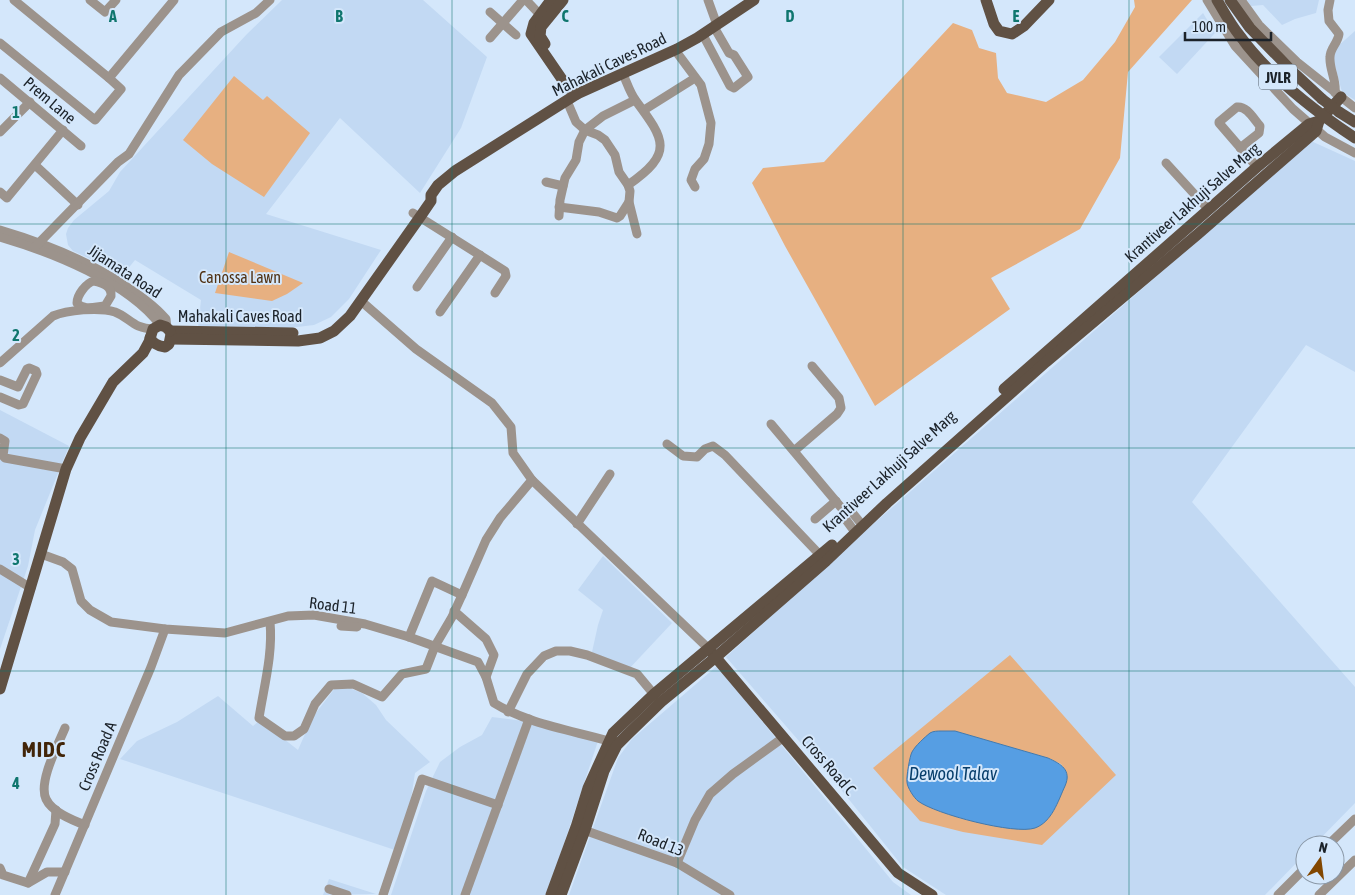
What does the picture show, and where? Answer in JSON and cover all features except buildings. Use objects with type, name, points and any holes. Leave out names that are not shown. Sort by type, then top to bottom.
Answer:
[{"type":"main road","points":[[543,18],[551,0]]},
{"type":"main road","points":[[563,0],[532,28],[531,34],[572,95]]},
{"type":"main road","name":"Mahakali Caves Road","points":[[162,335],[298,341],[315,339],[334,331],[350,316],[361,301],[417,215],[425,197],[431,195],[455,171],[572,95],[675,50],[702,35],[754,0]]},
{"type":"main road","points":[[986,0],[994,24],[999,31],[1012,34],[1024,26],[1049,0]]},
{"type":"main road","name":"JVLR","points":[[1217,0],[1240,36],[1257,57],[1307,103],[1355,138]]},
{"type":"main road","name":"JVLR","points":[[1240,2],[1250,28],[1322,99],[1355,122]]},
{"type":"main road","name":"Krantiveer Lakhuji Salve Marg","points":[[712,653],[820,555],[1043,359],[1198,234],[1314,125],[1338,95]]},
{"type":"main road","name":"Krantiveer Lakhuji Salve Marg","points":[[551,895],[581,829],[604,772],[613,743],[657,698],[826,561],[1043,359],[1208,209],[1257,167],[1314,125]]},
{"type":"main road","name":"Mahakali Caves Road","points":[[162,335],[304,334],[325,328],[346,310],[417,215]]},
{"type":"main road","points":[[0,690],[66,469],[80,438],[113,382],[162,335]]},
{"type":"main road","name":"Cross Road C","points":[[712,653],[898,873],[932,895]]},
{"type":"main road","name":"Krantiveer Lakhuji Salve Marg","points":[[561,895],[581,829]]},
{"type":"street","points":[[0,43],[95,120],[121,89],[14,0]]},
{"type":"street","points":[[90,0],[105,12],[116,0]]},
{"type":"street","points":[[109,78],[174,0]]},
{"type":"street","points":[[37,244],[118,162],[129,154],[179,75],[221,32],[256,13],[270,0]]},
{"type":"street","points":[[490,38],[525,0],[543,18]]},
{"type":"street","points":[[702,35],[730,86],[734,88],[748,77],[734,55],[729,53],[715,26],[708,0]]},
{"type":"street","points":[[1207,0],[1236,46],[1314,125],[1355,153]]},
{"type":"street","points":[[1330,0],[1328,21],[1340,34],[1329,55],[1332,78],[1338,95]]},
{"type":"street","points":[[1240,2],[1259,25],[1297,62],[1355,108]]},
{"type":"street","points":[[490,12],[516,35]]},
{"type":"street","points":[[675,50],[701,85],[711,123],[704,158],[695,169],[691,180],[695,187]]},
{"type":"street","points":[[622,74],[635,100],[644,110],[658,134],[660,145],[658,157],[628,185]]},
{"type":"street","name":"Prem Lane","points":[[0,78],[81,146]]},
{"type":"street","points":[[644,110],[695,78]]},
{"type":"street","points":[[572,95],[576,122],[584,130],[598,135],[605,140],[615,154],[619,172],[630,191],[629,202],[637,234]]},
{"type":"street","points":[[629,202],[617,218],[599,212],[559,212],[565,178],[576,160],[579,142],[584,130],[603,116],[635,100]]},
{"type":"street","points":[[0,132],[30,102]]},
{"type":"street","points":[[1240,148],[1259,133],[1260,126],[1245,108],[1239,106],[1219,122],[1240,148],[1257,167]]},
{"type":"street","points":[[0,192],[7,198],[63,130]]},
{"type":"street","points":[[1166,163],[1208,209]]},
{"type":"street","points":[[35,165],[78,204]]},
{"type":"street","points":[[546,182],[563,186]]},
{"type":"street","points":[[417,215],[506,273],[506,276],[495,292]]},
{"type":"street","name":"Jijamata Road","points":[[0,230],[82,260],[137,294],[166,319],[162,335]]},
{"type":"street","name":"Jijamata Road","points":[[0,236],[37,244],[130,296],[154,316],[162,335]]},
{"type":"street","points":[[417,287],[452,238]]},
{"type":"street","points":[[440,312],[480,255]]},
{"type":"street","points":[[0,363],[53,316],[74,310],[102,308],[105,306],[112,296],[111,290],[106,284],[90,282],[76,300],[78,305],[84,308],[102,308],[113,311],[143,329],[162,335]]},
{"type":"street","points":[[361,301],[416,349],[492,403],[511,427],[513,453],[532,480],[712,653]]},
{"type":"street","points":[[794,451],[842,408],[839,398],[812,366]]},
{"type":"street","points":[[0,380],[18,387],[27,369],[36,371],[23,404],[19,405],[0,397]]},
{"type":"street","points":[[771,424],[844,511],[844,517],[855,525]]},
{"type":"street","points":[[0,438],[5,441],[3,456],[5,458],[66,469]]},
{"type":"street","points":[[667,444],[683,456],[697,457],[713,446],[725,455],[820,555]]},
{"type":"street","points":[[577,524],[610,474]]},
{"type":"street","points":[[270,622],[271,632],[260,719],[285,736],[294,736],[304,729],[315,704],[331,685],[355,684],[382,696],[402,674],[426,669],[434,648],[462,595],[486,540],[500,518],[532,480]]},
{"type":"street","points":[[814,519],[836,501]]},
{"type":"street","name":"Road 11","points":[[42,554],[64,562],[72,569],[81,601],[90,610],[111,622],[165,629],[225,633],[288,616],[314,615],[365,624],[409,637],[434,648],[478,662],[486,677],[494,703],[508,712],[613,743]]},
{"type":"street","points":[[0,569],[31,588]]},
{"type":"street","points":[[409,637],[432,581],[462,595]]},
{"type":"street","points":[[454,611],[486,639],[494,655],[486,677]]},
{"type":"street","points":[[341,626],[356,627],[434,648]]},
{"type":"street","name":"Cross Road A","points":[[55,895],[151,667],[165,629]]},
{"type":"street","points":[[265,690],[268,688],[273,637],[274,634],[279,633]]},
{"type":"street","points":[[508,712],[527,674],[544,656],[556,651],[570,651],[587,655],[637,674],[657,698]]},
{"type":"street","points":[[465,895],[529,719]]},
{"type":"street","points":[[65,728],[51,762],[43,789],[46,801],[56,810],[84,825]]},
{"type":"street","points":[[677,863],[695,820],[710,794],[733,774],[784,737]]},
{"type":"street","points":[[383,895],[422,779],[498,805]]},
{"type":"street","points":[[28,883],[55,824],[56,810]]},
{"type":"street","points":[[1338,835],[1355,819]]},
{"type":"street","name":"Road 13","points":[[581,829],[677,863],[730,895]]},
{"type":"street","points":[[1319,895],[1355,860]]},
{"type":"street","points":[[0,868],[3,875],[28,883],[47,872],[65,872]]},
{"type":"street","points":[[1278,895],[1295,878]]},
{"type":"street","points":[[329,889],[347,895]]},
{"type":"shaded area","points":[[282,0],[423,0],[487,57],[461,128],[420,193],[340,118],[266,214],[381,250],[349,299],[331,317],[314,325],[280,329],[198,328],[201,300],[135,260],[122,276],[108,267],[73,251],[68,245],[66,234],[74,220],[109,191],[120,172],[246,35]]},
{"type":"shaded area","points":[[1247,0],[1319,0],[1316,13],[1282,25],[1263,5],[1251,6]]},
{"type":"shaded area","points":[[1203,13],[1215,33],[1177,74],[1159,57]]},
{"type":"shaded area","points":[[1355,31],[1355,100],[1342,92],[1333,58],[1337,47]]},
{"type":"shaded area","points":[[1311,141],[1355,161],[1355,372],[1306,345],[1192,502],[1355,687],[1355,803],[1324,835],[1295,835],[1295,864],[1265,895],[946,895],[903,867],[839,787],[726,657],[863,533]]},
{"type":"shaded area","points":[[0,410],[69,446],[35,530],[28,566],[0,649]]},
{"type":"shaded area","points":[[603,556],[672,623],[627,671],[592,652],[603,610],[578,590]]},
{"type":"shaded area","points":[[717,666],[893,882],[911,895],[569,895],[618,758],[632,739]]},
{"type":"shaded area","points":[[347,687],[362,693],[376,705],[386,720],[430,762],[415,773],[410,805],[395,850],[120,759],[137,741],[177,722],[218,696],[253,726],[260,720],[298,750],[312,718],[335,688]]},
{"type":"shaded area","points":[[492,717],[530,722],[598,741],[547,895],[391,895],[426,791],[440,762],[460,747],[482,735]]},
{"type":"shaded area","points":[[329,879],[376,894],[323,895]]},
{"type":"green space","points":[[1134,0],[1192,0],[1128,72],[1120,158],[1080,229],[991,278],[1010,309],[875,406],[785,246],[752,183],[763,168],[824,162],[953,23],[972,30],[979,48],[996,53],[998,78],[1007,93],[1046,102],[1083,80],[1115,42],[1135,7]]},
{"type":"green space","points":[[234,76],[263,100],[267,96],[310,133],[264,197],[212,164],[183,140]]},
{"type":"green space","name":"Canossa Lawn","points":[[229,252],[303,283],[272,301],[215,293]]},
{"type":"green space","points":[[1010,655],[1116,775],[1042,845],[963,832],[920,821],[873,768]],"holes":[[[955,731],[1048,758],[1061,764],[1066,772],[1034,828],[1009,828],[959,818]]]},
{"type":"water","name":"Dewool Talav","points":[[934,731],[955,731],[1048,758],[1061,765],[1066,772],[1067,780],[1057,804],[1046,821],[1035,828],[1011,829],[957,817],[918,801],[907,784],[913,750]]},
{"type":"district","name":"MIDC","points":[[44,749]]}]
